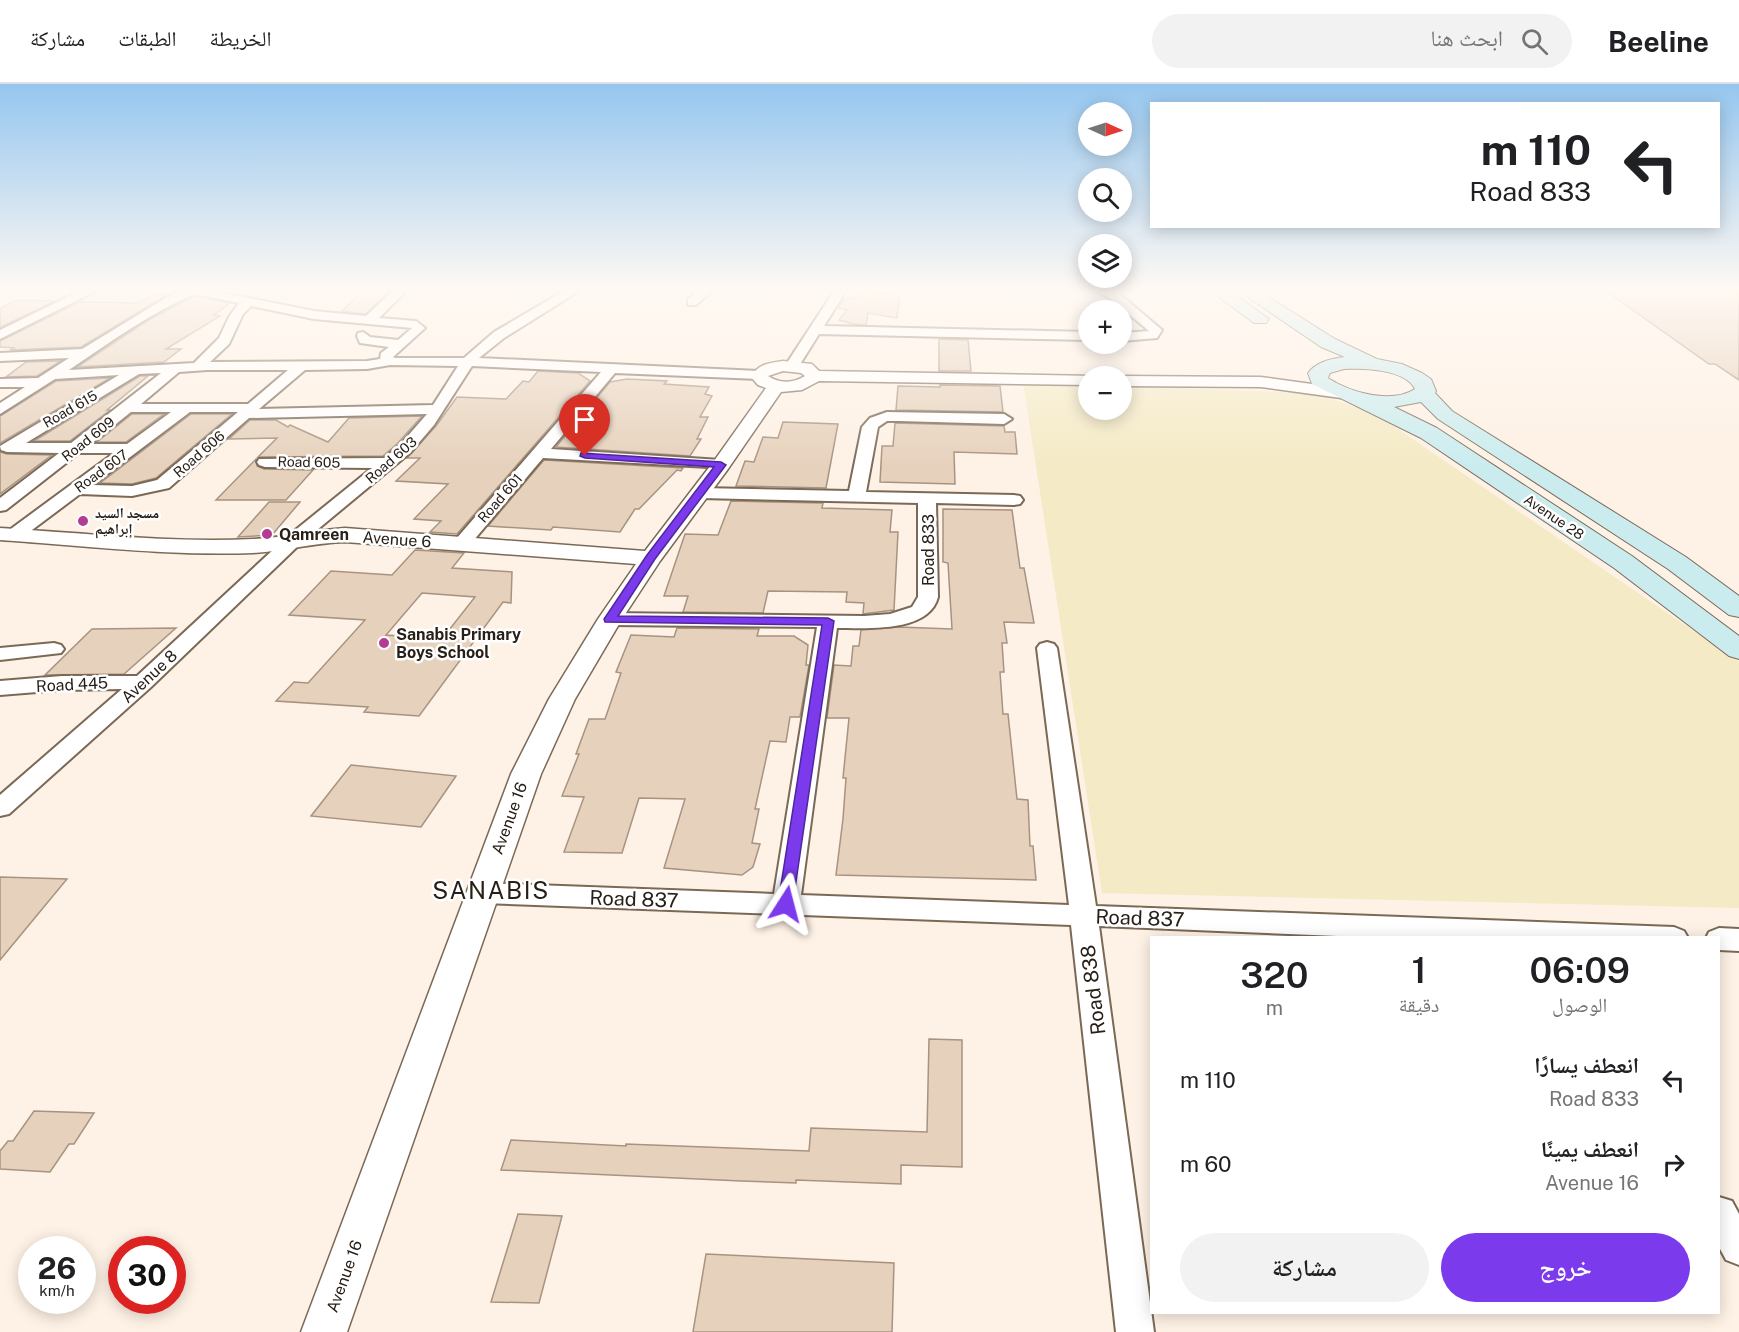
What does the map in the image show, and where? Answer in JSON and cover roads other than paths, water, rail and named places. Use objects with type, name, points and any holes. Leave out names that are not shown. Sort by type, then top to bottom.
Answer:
[{"type":"main road","points":[[1298,349],[1314,361],[1331,365],[1356,363],[1386,366]]},
{"type":"main road","points":[[1344,349],[1386,366]]},
{"type":"main road","name":"Avenue 28","points":[[1314,361],[1319,380],[1327,387],[1408,421],[1478,465],[1623,562],[1739,650]]},
{"type":"main road","name":"Avenue 28","points":[[1386,366],[1400,369],[1419,378],[1424,383],[1426,391],[1424,394],[1444,415],[1677,563],[1739,609]]},
{"type":"main road","points":[[1351,396],[1399,401],[1424,394]]},
{"type":"street","points":[[0,410],[89,349]]},
{"type":"street","points":[[197,367],[215,349]]},
{"type":"street","points":[[393,349],[386,358],[395,362]]},
{"type":"street","name":"Road 603","points":[[294,540],[419,435],[468,362],[483,349]]},
{"type":"street","name":"Avenue 16","points":[[324,1332],[526,774],[562,699],[610,619],[651,558],[721,465],[775,375],[798,349]]},
{"type":"street","points":[[0,357],[83,353]]},
{"type":"street","points":[[1261,382],[1314,361]]},
{"type":"street","points":[[0,383],[197,367],[373,365],[395,362],[468,362],[775,375],[811,370],[815,376]]},
{"type":"street","name":"Road 606","points":[[76,489],[137,491],[152,489],[163,484],[301,366]]},
{"type":"street","name":"Road 601","points":[[462,543],[612,368]]},
{"type":"street","name":"Road 609","points":[[0,506],[174,369]]},
{"type":"street","name":"Road 615","points":[[3,447],[134,372]]},
{"type":"street","points":[[775,375],[802,384],[815,376],[1078,380]]},
{"type":"street","points":[[1132,381],[1261,382],[1351,396]]},
{"type":"street","points":[[127,408],[188,407],[248,411],[438,409]]},
{"type":"street","name":"Road 607","points":[[7,535],[76,489],[188,407]]},
{"type":"street","points":[[856,497],[870,427],[874,421],[899,416],[1004,419]]},
{"type":"street","name":"Road 615","points":[[3,447],[131,449]]},
{"type":"street","points":[[539,453],[721,465]]},
{"type":"street","name":"Road 605","points":[[265,462],[388,463]]},
{"type":"street","name":"Road 833","points":[[700,493],[1014,500]]},
{"type":"street","name":"Road 833","points":[[610,619],[828,621],[900,619],[921,610],[927,604],[927,498]]},
{"type":"street","name":"Avenue 6","points":[[7,535],[155,544],[255,546],[345,535],[651,558]]},
{"type":"street","name":"Avenue 8","points":[[0,808],[143,682],[294,540]]},
{"type":"street","points":[[786,904],[828,621]]},
{"type":"street","name":"Road 838","points":[[1047,648],[1084,916],[1135,1332]]},
{"type":"street","points":[[0,654],[54,649]]},
{"type":"street","name":"Road 445","points":[[0,688],[62,683],[143,682]]},
{"type":"street","name":"Road 837","points":[[482,893],[1561,936]]},
{"type":"street","points":[[1720,939],[1739,940]]},
{"type":"street","points":[[1720,1215],[1739,1248]]},
{"type":"place","name":"مسجد السيد إبراهيم","points":[[83,521]]},
{"type":"place","name":"Qamreen","points":[[267,534]]},
{"type":"place","name":"Sanabis Primary Boys School","points":[[384,643]]},
{"type":"district","name":"SANABIS","points":[[491,891]]}]
